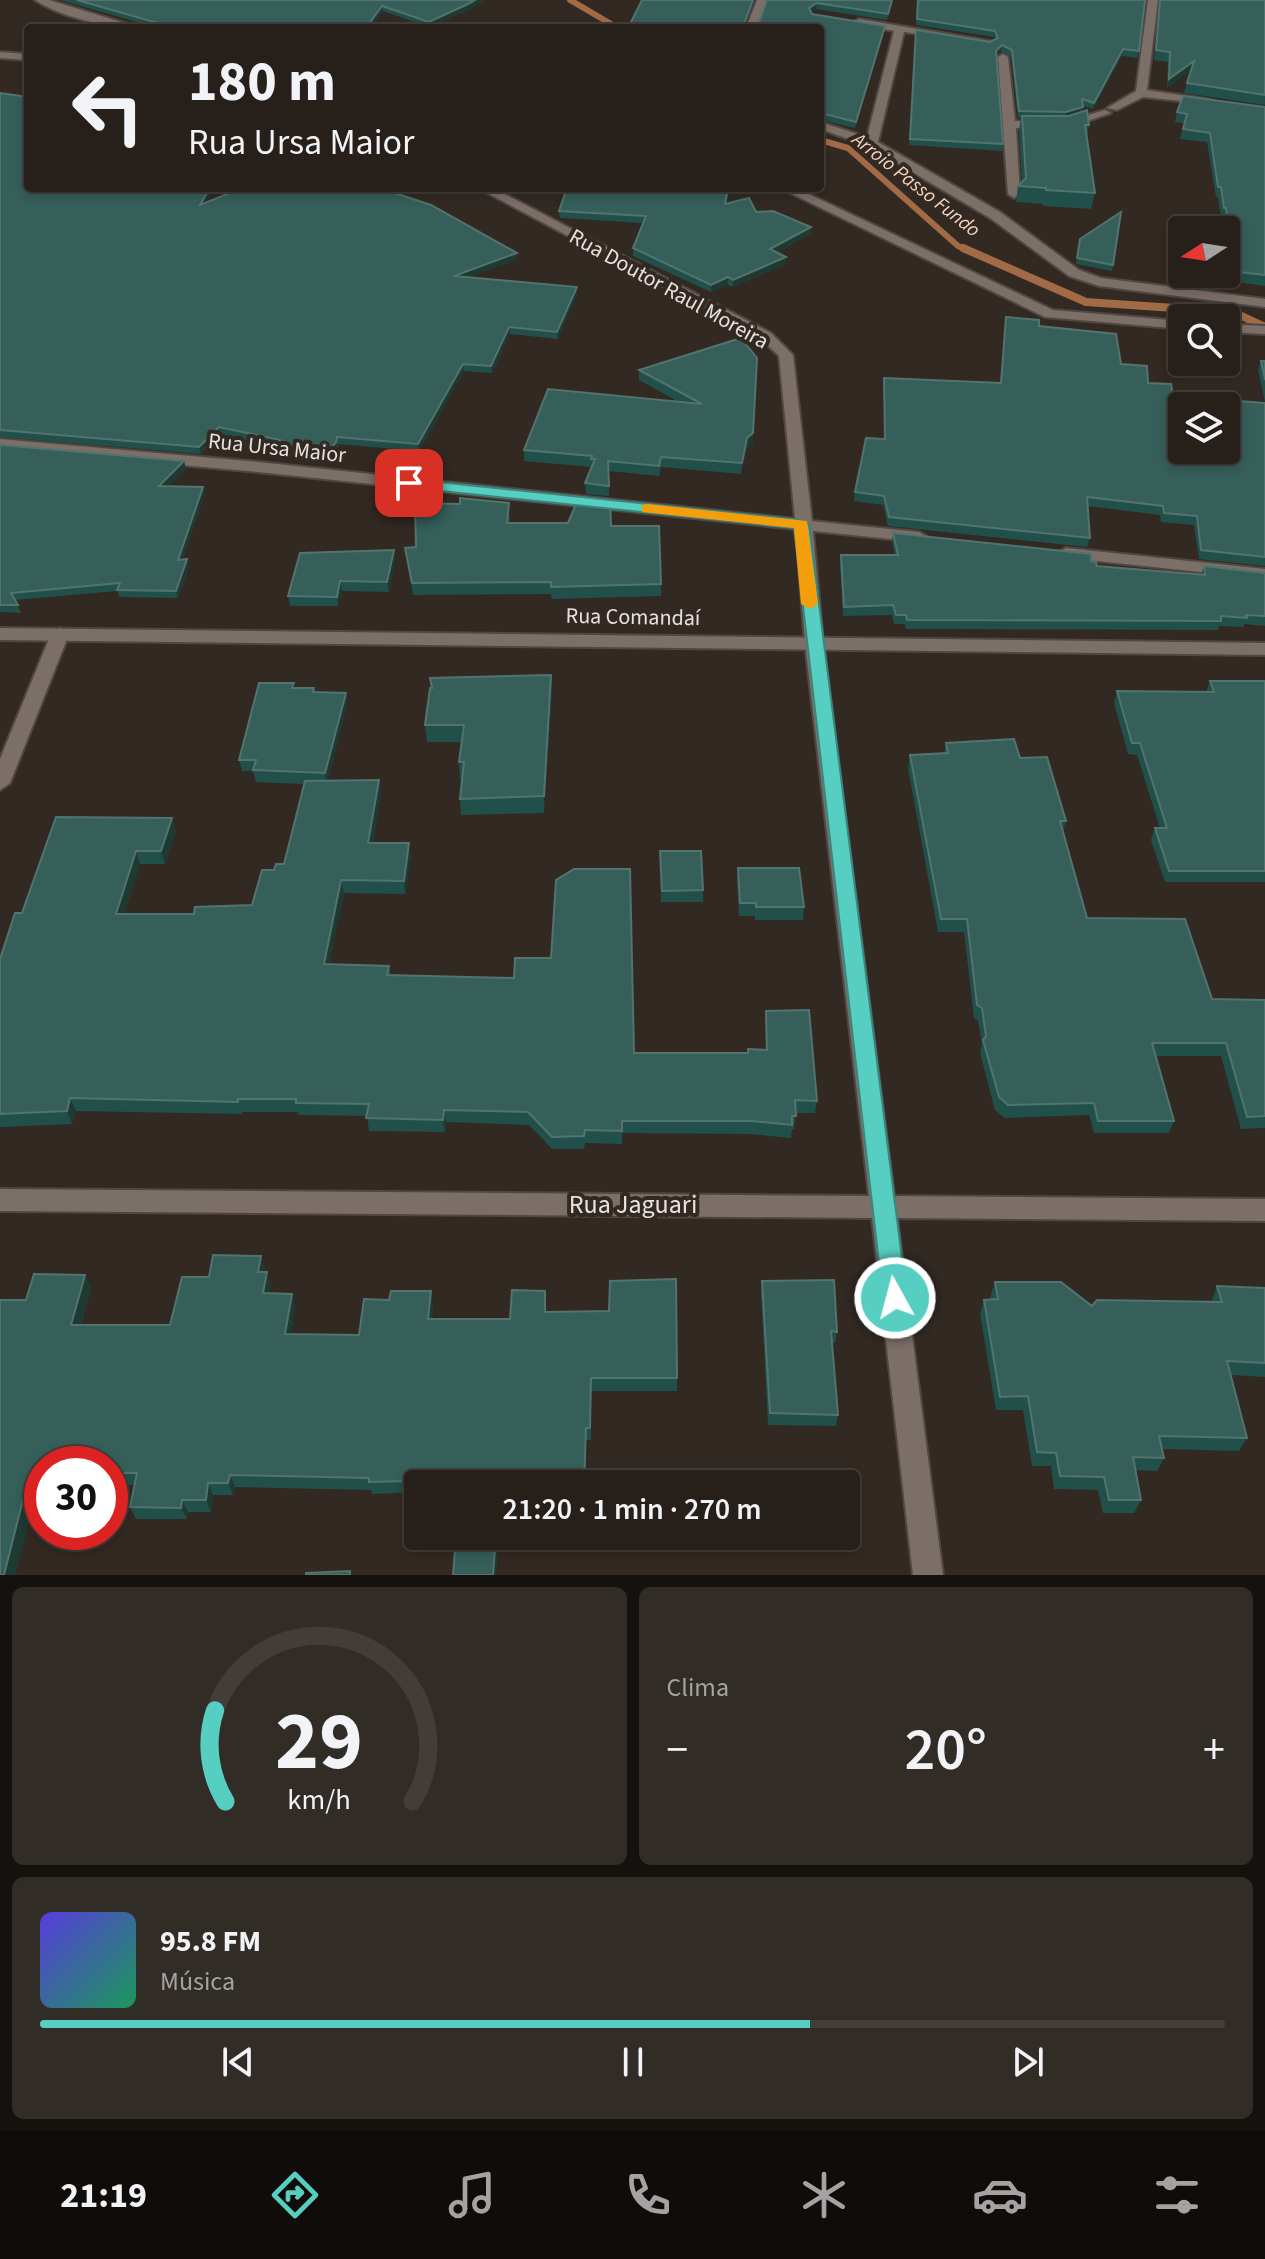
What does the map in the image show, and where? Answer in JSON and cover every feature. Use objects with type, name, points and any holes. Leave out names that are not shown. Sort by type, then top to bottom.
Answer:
[{"type":"street","points":[[40,0],[71,12],[120,24]]},
{"type":"street","points":[[753,24],[762,0]]},
{"type":"street","points":[[1141,93],[1153,0]]},
{"type":"street","points":[[844,20],[990,42]]},
{"type":"street","points":[[872,143],[900,29]]},
{"type":"street","points":[[0,55],[24,57]]},
{"type":"street","points":[[1003,57],[1014,194]]},
{"type":"street","points":[[1010,124],[1066,125],[1109,110],[1141,93],[1219,104]]},
{"type":"street","points":[[824,126],[872,143],[995,215],[1074,273],[1099,282],[1265,303]]},
{"type":"street","name":"Rua Doutor Raul Moreira","points":[[492,192],[766,336],[786,355],[797,441],[814,643],[928,1575]]},
{"type":"street","points":[[794,192],[1050,314],[1168,324]]},
{"type":"street","points":[[1240,329],[1265,330]]},
{"type":"street","name":"Rua Ursa Maior","points":[[0,444],[258,467],[941,540]]},
{"type":"street","points":[[1049,551],[1265,574]]},
{"type":"street","name":"Rua Comandaí","points":[[0,634],[1265,649]]},
{"type":"street","points":[[0,783],[60,634]]},
{"type":"street","name":"Rua Jaguari","points":[[0,1200],[1265,1210]]},
{"type":"building","points":[[77,0],[475,0],[429,22],[382,6],[369,24],[161,24]]},
{"type":"building","points":[[642,0],[753,0],[744,24],[630,24]]},
{"type":"building","points":[[767,0],[892,0],[888,14],[817,3],[809,8],[812,14],[885,26],[856,122],[824,114],[824,24],[758,24]]},
{"type":"building","points":[[918,0],[1145,0],[1139,51],[1123,49],[1094,103],[1082,99],[1083,107],[1066,112],[1019,111],[1012,50],[1002,45],[996,51],[1003,144],[910,139],[916,30],[990,42],[998,38],[995,31],[917,19]]},
{"type":"building","points":[[1160,0],[1265,0],[1265,95],[1187,83],[1194,61],[1169,79],[1170,52],[1156,50]]},
{"type":"building","points":[[0,93],[24,98],[24,192],[208,192],[200,205],[232,192],[392,192],[431,205],[517,253],[454,276],[577,287],[557,332],[509,327],[491,366],[463,364],[418,444],[337,437],[326,455],[275,448],[280,440],[219,427],[199,447],[0,430]]},
{"type":"building","points":[[1183,96],[1265,107],[1265,275],[1240,272],[1240,216],[1227,216],[1221,187],[1218,187],[1210,133],[1183,129],[1187,114],[1177,112]]},
{"type":"building","points":[[1087,110],[1089,125],[1085,125],[1095,193],[1018,186],[1026,178],[1022,116],[1069,116]]},
{"type":"building","points":[[566,192],[727,192],[725,204],[749,198],[756,212],[773,211],[811,227],[770,249],[786,257],[733,280],[728,277],[711,285],[633,248],[646,216],[559,211]]},
{"type":"building","points":[[1121,212],[1113,265],[1077,258],[1080,239]]},
{"type":"building","points":[[1006,317],[1039,320],[1039,326],[1116,334],[1121,364],[1147,366],[1148,383],[1171,384],[1172,392],[1168,392],[1168,464],[1240,464],[1240,401],[1265,403],[1265,557],[1201,550],[1197,516],[1164,513],[1163,506],[1087,497],[1090,538],[889,517],[884,496],[855,492],[866,438],[885,439],[884,378],[1001,383]]},
{"type":"building","points":[[741,338],[757,358],[753,433],[747,438],[742,463],[661,457],[659,466],[608,461],[609,486],[585,483],[595,459],[591,459],[592,456],[524,450],[548,389],[702,404],[639,370]]},
{"type":"building","points":[[0,445],[184,461],[159,486],[203,487],[178,560],[187,559],[176,591],[117,590],[120,583],[11,593],[18,605],[0,605]]},
{"type":"building","points":[[579,497],[610,500],[611,526],[659,526],[661,584],[551,587],[551,582],[412,583],[405,548],[416,547],[415,503],[460,504],[460,498],[509,503],[507,523],[568,523]]},
{"type":"building","points":[[893,533],[1091,554],[1091,561],[1096,562],[1097,566],[1205,575],[1204,566],[1265,573],[1265,616],[1221,616],[1221,621],[907,620],[906,615],[896,615],[893,605],[844,607],[841,555],[898,555]]},
{"type":"building","points":[[394,550],[387,582],[340,581],[337,597],[288,596],[300,553]]},
{"type":"building","points":[[551,675],[544,796],[460,799],[464,762],[459,762],[464,725],[425,725],[432,688],[430,678]]},
{"type":"building","points":[[1210,681],[1265,681],[1265,871],[1169,871],[1155,828],[1167,828],[1140,743],[1132,743],[1117,691],[1214,692]]},
{"type":"building","points":[[259,683],[294,683],[292,688],[346,693],[325,773],[253,770],[256,760],[239,760]]},
{"type":"building","points":[[1014,739],[1020,758],[1047,757],[1066,821],[1060,821],[1087,918],[1185,919],[1212,999],[1265,1000],[1265,1116],[1247,1117],[1226,1043],[1152,1043],[1174,1121],[1098,1121],[1094,1103],[1008,1105],[999,1097],[983,1040],[986,1036],[982,1008],[977,1005],[967,919],[941,919],[910,755],[948,753],[946,743]]},
{"type":"building","points":[[379,780],[368,843],[409,843],[404,881],[341,880],[324,964],[389,966],[387,975],[514,978],[515,958],[551,958],[556,880],[574,869],[630,869],[634,1053],[748,1053],[748,1049],[767,1050],[766,1011],[809,1010],[817,1101],[795,1100],[796,1116],[792,1116],[792,1125],[751,1121],[622,1121],[622,1131],[585,1130],[584,1136],[552,1137],[528,1112],[444,1110],[443,1120],[366,1118],[369,1104],[296,1103],[296,1099],[238,1099],[238,1102],[70,1098],[67,1111],[0,1114],[0,959],[15,913],[22,913],[56,817],[172,818],[161,851],[136,851],[116,914],[194,914],[195,907],[252,905],[262,870],[274,870],[276,864],[284,864],[305,781]]},
{"type":"building","points":[[660,851],[701,851],[703,890],[662,891]]},
{"type":"building","points":[[738,868],[799,868],[804,907],[756,907],[756,903],[740,903]]},
{"type":"building","points":[[213,1255],[261,1256],[258,1272],[267,1272],[263,1293],[292,1294],[285,1334],[359,1335],[364,1299],[389,1300],[391,1291],[431,1291],[428,1319],[510,1319],[512,1290],[545,1291],[545,1312],[609,1311],[610,1281],[676,1279],[677,1378],[591,1378],[590,1428],[586,1428],[584,1470],[404,1470],[404,1481],[369,1482],[369,1478],[230,1475],[228,1483],[208,1483],[206,1500],[182,1500],[181,1508],[130,1507],[137,1473],[128,1473],[128,1446],[24,1446],[24,1496],[4,1575],[0,1575],[0,1300],[26,1300],[34,1274],[85,1275],[71,1325],[170,1325],[182,1277],[209,1277]]},
{"type":"building","points":[[834,1280],[837,1332],[831,1331],[838,1415],[770,1413],[762,1281]]},
{"type":"building","points":[[995,1282],[1061,1282],[1092,1306],[1097,1300],[1222,1302],[1217,1286],[1265,1288],[1265,1363],[1227,1361],[1247,1438],[1159,1436],[1164,1458],[1133,1457],[1141,1500],[1109,1500],[1104,1477],[1060,1476],[1056,1453],[1037,1452],[1028,1396],[1000,1397],[984,1300],[998,1299]]},
{"type":"building","points":[[455,1550],[495,1550],[493,1575],[453,1575]]},
{"type":"building","points":[[350,1571],[350,1575],[306,1575],[306,1573]]},
{"type":"waterway","name":"Arroio Passo Fundo","points":[[570,0],[611,24]]},
{"type":"waterway","name":"Arroio Passo Fundo","points":[[824,141],[848,148],[963,248]]},
{"type":"waterway","name":"Arroio Passo Fundo","points":[[963,248],[968,250]]},
{"type":"waterway","name":"Arroio Passo Fundo","points":[[963,248],[1086,302],[1233,312],[1265,327]]},
{"type":"slow traffic","points":[[648,508],[802,525],[810,604]]},
{"type":"route","points":[[409,483],[802,525],[895,1298]]}]
